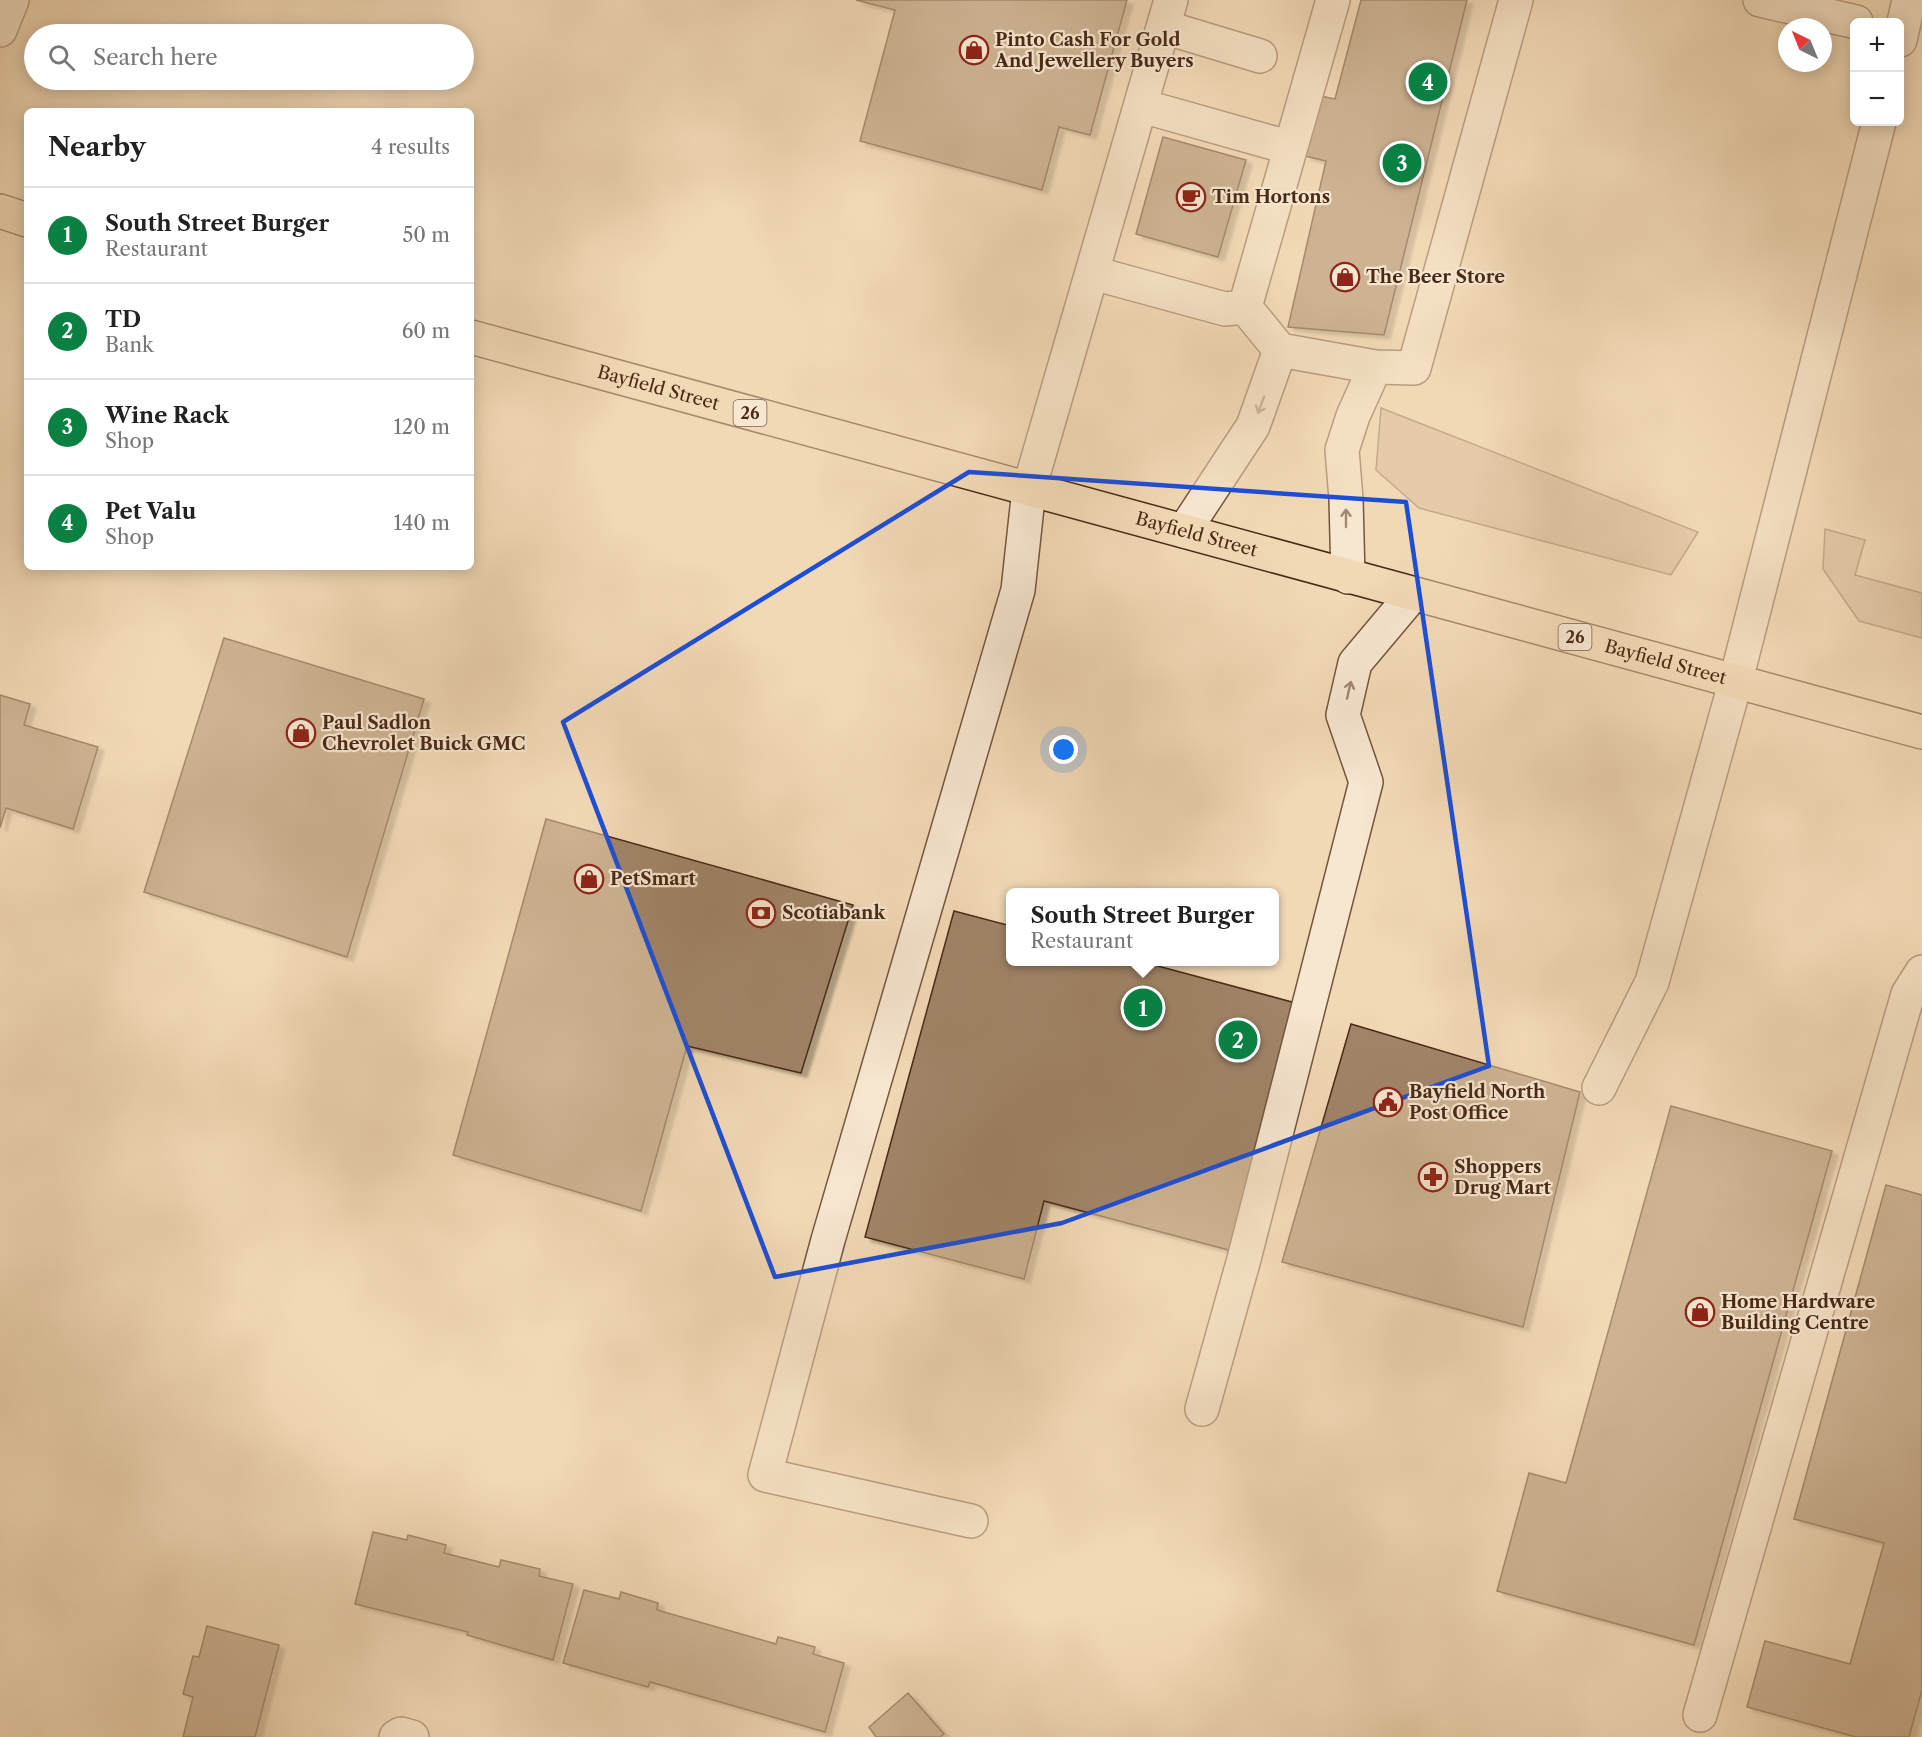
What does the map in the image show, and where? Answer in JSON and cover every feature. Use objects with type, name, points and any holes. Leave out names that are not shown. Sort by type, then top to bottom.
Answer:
[{"type":"main road","points":[[0,211],[24,219]]},
{"type":"main road","name":"Bayfield Street","points":[[474,338],[1922,732]]},
{"type":"street","points":[[0,30],[12,0]]},
{"type":"street","points":[[1278,190],[1266,187],[1315,0]]},
{"type":"street","points":[[1245,307],[1333,0]]},
{"type":"street","points":[[1245,307],[1280,350],[1374,367],[1414,368],[1516,0]]},
{"type":"street","points":[[1760,0],[1850,21]]},
{"type":"street","points":[[1906,36],[1909,0]]},
{"type":"street","points":[[971,1521],[765,1475],[828,1240],[1018,590],[1029,489],[1168,14],[1260,56]]},
{"type":"street","points":[[1142,106],[1277,144]]},
{"type":"street","points":[[1599,1088],[1652,982],[1737,680],[1878,126]]},
{"type":"street","points":[[1093,273],[1225,309],[1245,307]]},
{"type":"street","points":[[1184,531],[1253,426],[1280,350]]},
{"type":"street","points":[[1348,577],[1342,450],[1353,416],[1374,367]]},
{"type":"street","points":[[1202,1409],[1244,1259],[1366,782],[1343,715],[1355,663],[1413,594]]},
{"type":"street","points":[[1700,1715],[1908,994],[1922,972]]},
{"type":"street","points":[[396,1737],[401,1734],[412,1737]]},
{"type":"highlighted area","points":[[969,472],[1406,502],[1489,1066],[1062,1223],[775,1277],[563,722]]},
{"type":"shaded area","points":[[1381,408],[1698,532],[1671,575],[1419,508],[1376,470]]},
{"type":"shaded area","points":[[1825,529],[1865,540],[1855,575],[1922,593],[1922,638],[1859,621],[1823,569]]},
{"type":"building","points":[[856,0],[1127,0],[1090,135],[1059,127],[1042,190],[860,141],[895,10]]},
{"type":"building","points":[[1361,0],[1467,0],[1384,335],[1288,327],[1326,161],[1305,156],[1320,96],[1335,99]]},
{"type":"building","name":"Tim Hortons","points":[[1163,137],[1246,160],[1218,257],[1136,234]]},
{"type":"building","points":[[224,638],[424,699],[347,957],[144,892]]},
{"type":"building","points":[[0,695],[30,704],[24,725],[98,747],[73,829],[6,808],[0,828]]},
{"type":"building","points":[[546,819],[853,905],[801,1073],[687,1046],[641,1211],[453,1155]]},
{"type":"building","points":[[954,911],[1006,925],[1006,966],[1158,966],[1307,1006],[1240,1253],[1044,1201],[1024,1279],[865,1237]]},
{"type":"building","name":"Shoppers Drug Mart","points":[[1351,1024],[1580,1092],[1523,1327],[1282,1262]]},
{"type":"building","name":"Home Hardware Building Centre","points":[[1671,1106],[1832,1151],[1694,1645],[1497,1591],[1529,1473],[1566,1483]]},
{"type":"building","points":[[1886,1185],[1922,1195],[1922,1690],[1909,1737],[1856,1737],[1747,1707],[1765,1641],[1850,1664],[1884,1543],[1794,1519]]},
{"type":"building","points":[[373,1532],[407,1540],[408,1535],[446,1545],[444,1553],[499,1567],[501,1560],[540,1569],[539,1576],[573,1584],[553,1660],[467,1635],[468,1632],[355,1604]]},
{"type":"building","points":[[584,1590],[619,1599],[621,1592],[658,1603],[657,1610],[776,1644],[778,1637],[815,1647],[813,1654],[844,1663],[825,1732],[650,1682],[648,1687],[563,1663]]},
{"type":"building","points":[[207,1626],[279,1645],[255,1737],[183,1737],[193,1697],[183,1694],[193,1656],[199,1657]]},
{"type":"building","points":[[908,1693],[944,1734],[940,1737],[876,1737],[869,1727]]},
{"type":"place","name":"Pinto Cash For Gold And Jewellery Buyers","points":[[974,50]]},
{"type":"place","name":"Pet Valu","points":[[1428,82]]},
{"type":"place","name":"Wine Rack","points":[[1402,163]]},
{"type":"place","name":"Tim Hortons","points":[[1191,197]]},
{"type":"place","name":"The Beer Store","points":[[1345,277]]},
{"type":"place","name":"Paul Sadlon Chevrolet Buick GMC","points":[[301,733]]},
{"type":"place","name":"PetSmart","points":[[589,879]]},
{"type":"place","name":"Scotiabank","points":[[761,913]]},
{"type":"place","name":"South Street Burger","points":[[1143,1008]]},
{"type":"place","name":"TD","points":[[1238,1040]]},
{"type":"place","name":"Bayfield North Post Office","points":[[1388,1102]]},
{"type":"place","name":"Shoppers Drug Mart","points":[[1433,1177]]},
{"type":"place","name":"Home Hardware Building Centre","points":[[1700,1312]]}]
